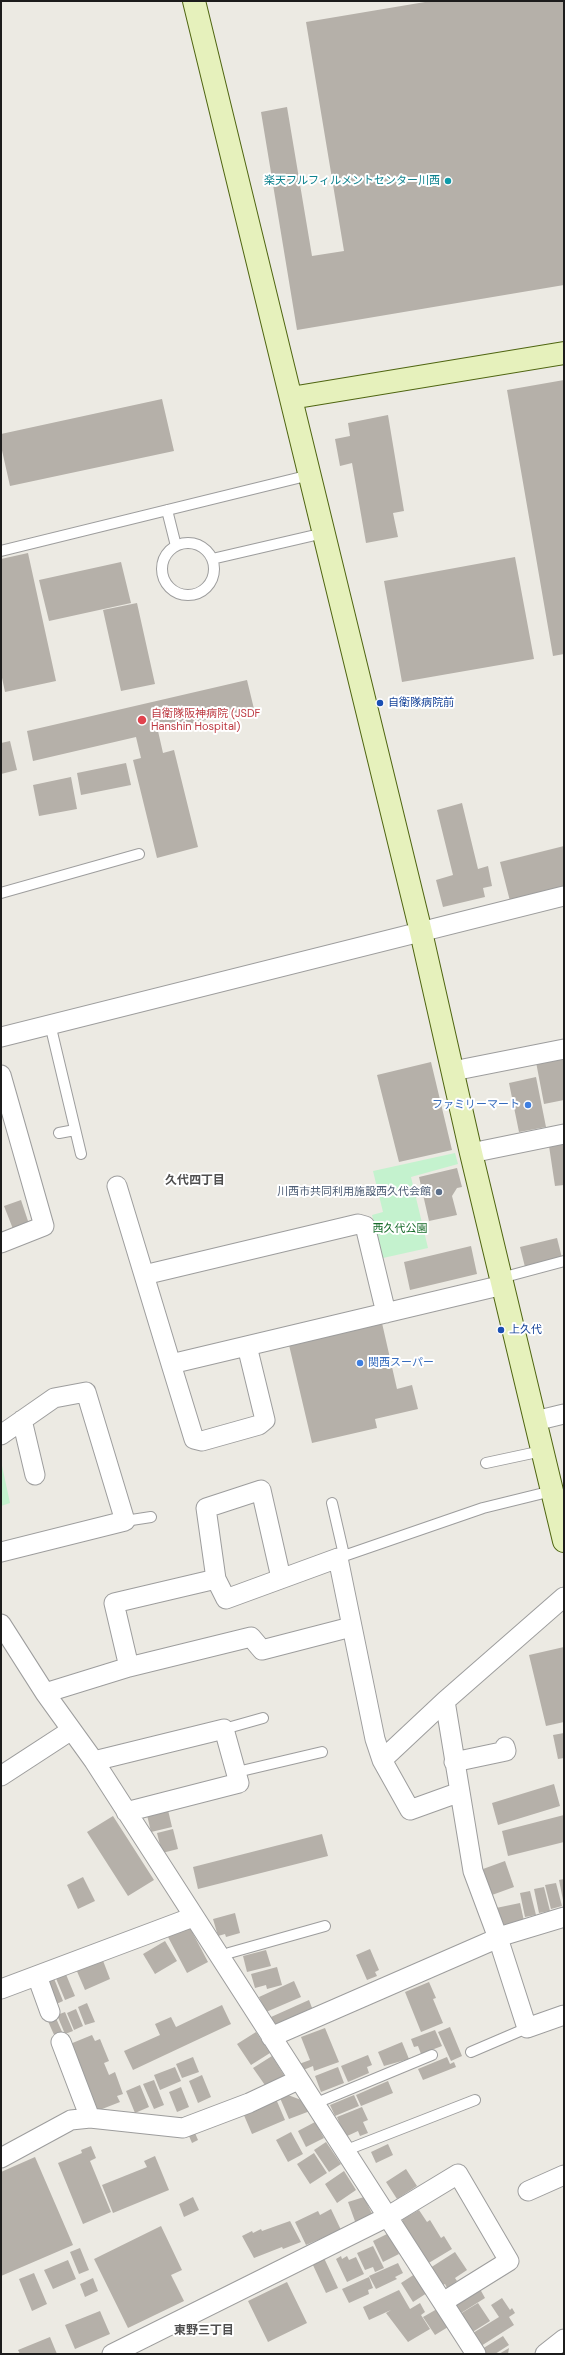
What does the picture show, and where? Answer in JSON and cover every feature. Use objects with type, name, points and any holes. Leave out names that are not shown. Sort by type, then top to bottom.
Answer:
[{"type":"street","points":[[194,1],[422,932],[471,1153],[542,1451],[556,1494],[564,1541]]},
{"type":"street","points":[[291,398],[564,352]]},
{"type":"street","points":[[1,1037],[564,896]]},
{"type":"street","points":[[454,1071],[564,1049]]},
{"type":"street","points":[[1,1075],[6,1112],[44,1226],[1,1243]]},
{"type":"street","points":[[471,1153],[564,1134]]},
{"type":"street","points":[[117,1186],[194,1440],[202,1441],[259,1425],[265,1420],[247,1346]]},
{"type":"street","points":[[144,1275],[358,1224],[365,1226],[386,1313]]},
{"type":"street","points":[[171,1364],[386,1313],[502,1282]]},
{"type":"street","points":[[1,1435],[54,1398],[84,1385],[125,1521],[1,1552]]},
{"type":"street","points":[[535,1421],[564,1414]]},
{"type":"street","points":[[22,1420],[35,1475]]},
{"type":"street","points":[[281,1578],[261,1490],[206,1508],[216,1578],[226,1599],[341,1556],[351,1627],[374,1740],[382,1760],[410,1810],[460,1792]]},
{"type":"street","points":[[129,1667],[114,1603],[216,1578]]},
{"type":"street","points":[[382,1760],[445,1701],[564,1597]]},
{"type":"street","points":[[1,1624],[70,1731],[94,1761],[298,2080],[476,2354]]},
{"type":"street","points":[[45,1693],[129,1667],[251,1637],[262,1650],[351,1627]]},
{"type":"street","points":[[445,1701],[473,1871],[498,1938],[527,2028],[564,2015]]},
{"type":"street","points":[[94,1761],[224,1729],[239,1783],[126,1812]]},
{"type":"street","points":[[1,1776],[70,1731]]},
{"type":"street","points":[[454,1762],[506,1751]]},
{"type":"street","points":[[1,1989],[193,1917]]},
{"type":"street","points":[[271,2037],[498,1938],[564,1917]]},
{"type":"street","points":[[37,1976],[50,2012]]},
{"type":"street","points":[[60,2042],[90,2118]]},
{"type":"street","points":[[1,2158],[71,2120],[90,2118],[183,2128],[249,2103],[298,2080]]},
{"type":"street","points":[[112,2354],[387,2217],[458,2174],[509,2261],[443,2302]]},
{"type":"street","points":[[528,2190],[564,2175]]},
{"type":"street","points":[[545,2354],[564,2340]]},
{"type":"lane","points":[[1,551],[310,475]]},
{"type":"lane","points":[[167,510],[176,546]]},
{"type":"lane","points":[[212,559],[324,533]]},
{"type":"lane","points":[[188,542],[204,548],[212,559],[213,574],[210,582],[201,591],[186,594],[176,592],[168,586],[162,573],[162,564],[166,554],[176,546],[188,542]]},
{"type":"lane","points":[[1,893],[139,854]]},
{"type":"lane","points":[[50,1024],[80,1154]]},
{"type":"lane","points":[[59,1133],[75,1130]]},
{"type":"lane","points":[[502,1282],[564,1261]]},
{"type":"lane","points":[[486,1464],[542,1451]]},
{"type":"lane","points":[[332,1502],[341,1556],[483,1508],[556,1494]]},
{"type":"lane","points":[[125,1521],[152,1517]]},
{"type":"lane","points":[[224,1729],[263,1718]]},
{"type":"lane","points":[[237,1772],[322,1752]]},
{"type":"lane","points":[[220,1958],[229,1953],[325,1926]]},
{"type":"lane","points":[[471,2052],[527,2028]]},
{"type":"lane","points":[[314,2104],[432,2055]]},
{"type":"lane","points":[[344,2151],[474,2100]]},
{"type":"green space","name":"西久代公園","points":[[455,1153],[458,1164],[411,1177],[428,1248],[383,1258],[372,1215],[383,1212],[373,1171]]},
{"type":"green space","points":[[1,1461],[10,1503],[1,1506]]},
{"type":"building","name":"楽天フルフィルメントセンター川西","points":[[431,1],[564,1],[564,285],[297,330],[261,112],[287,107],[312,256],[344,251],[306,22]]},
{"type":"building","points":[[564,380],[564,654],[553,656],[507,390]]},
{"type":"building","points":[[162,399],[174,451],[10,486],[1,446],[1,434]]},
{"type":"building","points":[[388,415],[404,511],[393,513],[398,537],[366,543],[352,463],[340,466],[335,439],[350,436],[348,423]]},
{"type":"building","points":[[28,553],[56,681],[5,692],[1,673],[1,559]]},
{"type":"building","points":[[515,557],[534,659],[402,682],[384,581]]},
{"type":"building","points":[[121,562],[131,603],[49,621],[39,580]]},
{"type":"building","points":[[137,603],[155,684],[121,691],[103,610]]},
{"type":"building","points":[[247,680],[254,709],[158,731],[163,753],[174,750],[198,847],[157,858],[133,760],[141,758],[136,737],[33,761],[27,731]]},
{"type":"building","points":[[10,741],[17,770],[1,774],[1,743]]},
{"type":"building","points":[[126,763],[131,785],[81,795],[77,773]]},
{"type":"building","points":[[71,777],[77,809],[39,816],[33,785]]},
{"type":"building","points":[[462,803],[478,869],[488,866],[492,886],[483,888],[485,897],[443,907],[436,880],[453,875],[437,810]]},
{"type":"building","points":[[564,846],[564,887],[510,901],[500,862]]},
{"type":"building","points":[[564,1056],[564,1100],[544,1104],[536,1062]]},
{"type":"building","points":[[431,1062],[452,1150],[399,1162],[377,1075]]},
{"type":"building","name":"ファミリーマート","points":[[536,1077],[546,1127],[519,1132],[509,1083]]},
{"type":"building","points":[[564,1144],[564,1185],[555,1186],[549,1146]]},
{"type":"building","name":"川西市共同利用施設西久代会館","points":[[457,1168],[462,1187],[457,1188],[452,1196],[457,1215],[429,1221],[419,1177]]},
{"type":"building","points":[[21,1200],[29,1224],[13,1229],[4,1206]]},
{"type":"building","points":[[557,1238],[562,1258],[525,1267],[520,1247]]},
{"type":"building","points":[[471,1246],[477,1274],[410,1290],[404,1262]]},
{"type":"building","points":[[382,1323],[397,1389],[412,1385],[418,1409],[375,1419],[377,1428],[312,1443],[289,1345]]},
{"type":"building","points":[[564,1647],[564,1722],[546,1726],[529,1655]]},
{"type":"building","points":[[564,1733],[564,1758],[558,1759],[553,1735]]},
{"type":"building","points":[[554,1784],[560,1806],[498,1825],[492,1803]]},
{"type":"building","points":[[168,1810],[172,1827],[151,1832],[147,1815]]},
{"type":"building","points":[[564,1815],[564,1842],[508,1856],[502,1831]]},
{"type":"building","points":[[113,1816],[154,1880],[128,1896],[87,1832]]},
{"type":"building","points":[[173,1829],[178,1849],[162,1853],[157,1833]]},
{"type":"building","points":[[322,1834],[328,1856],[198,1889],[193,1867]]},
{"type":"building","points":[[505,1861],[514,1887],[492,1895],[483,1869]]},
{"type":"building","points":[[83,1877],[95,1901],[78,1909],[67,1885]]},
{"type":"building","points":[[564,1879],[564,1900],[563,1900],[559,1880]]},
{"type":"building","points":[[556,1883],[562,1906],[551,1909],[545,1885]]},
{"type":"building","points":[[544,1887],[550,1911],[539,1913],[534,1889]]},
{"type":"building","points":[[530,1891],[536,1915],[525,1917],[520,1893]]},
{"type":"building","points":[[520,1903],[524,1921],[500,1926],[496,1908]]},
{"type":"building","points":[[235,1913],[240,1933],[226,1937],[225,1934],[218,1936],[213,1919]]},
{"type":"building","points":[[189,1926],[208,1962],[187,1973],[168,1937]]},
{"type":"building","points":[[165,1941],[177,1961],[155,1974],[143,1954]]},
{"type":"building","points":[[370,1949],[379,1970],[375,1972],[377,1976],[367,1980],[356,1955]]},
{"type":"building","points":[[266,1950],[271,1966],[247,1972],[243,1956]]},
{"type":"building","points":[[102,1958],[110,1979],[85,1990],[76,1969]]},
{"type":"building","points":[[277,1967],[282,1985],[267,1989],[266,1985],[255,1988],[251,1974]]},
{"type":"building","points":[[65,1972],[75,1996],[65,2000],[55,1976]]},
{"type":"building","points":[[53,1976],[63,2001],[52,2006],[42,1980]]},
{"type":"building","points":[[294,1981],[301,1997],[266,2012],[259,1997]]},
{"type":"building","points":[[429,1982],[436,1998],[433,1999],[443,2023],[421,2032],[405,1992]]},
{"type":"building","points":[[309,2000],[314,2013],[276,2029],[271,2017]]},
{"type":"building","points":[[87,2003],[95,2022],[85,2025],[78,2007]]},
{"type":"building","points":[[222,2005],[231,2024],[133,2070],[124,2051],[160,2035],[155,2024],[171,2017],[176,2027]]},
{"type":"building","points":[[76,2009],[83,2026],[74,2030],[67,2013]]},
{"type":"building","points":[[65,2012],[73,2031],[65,2034],[57,2015]]},
{"type":"building","points":[[55,2016],[63,2034],[55,2037],[47,2019]]},
{"type":"building","points":[[450,2027],[462,2056],[451,2061],[438,2032]]},
{"type":"building","points":[[325,2028],[339,2062],[314,2071],[313,2066],[301,2071],[299,2064],[310,2060],[301,2037]]},
{"type":"building","points":[[435,2030],[442,2046],[421,2054],[418,2046],[414,2047],[411,2039]]},
{"type":"building","points":[[256,2032],[270,2053],[251,2065],[237,2044]]},
{"type":"building","points":[[92,2035],[95,2041],[100,2039],[109,2061],[104,2063],[109,2075],[115,2072],[123,2094],[117,2096],[120,2102],[97,2111],[70,2044]]},
{"type":"building","points":[[402,2042],[409,2059],[384,2066],[378,2052]]},
{"type":"building","points":[[368,2055],[372,2065],[367,2067],[369,2073],[348,2082],[341,2066]]},
{"type":"building","points":[[272,2056],[285,2077],[267,2088],[253,2068]]},
{"type":"building","points":[[193,2057],[199,2072],[182,2078],[176,2064]]},
{"type":"building","points":[[447,2057],[450,2064],[454,2062],[456,2067],[423,2080],[418,2069]]},
{"type":"building","points":[[175,2067],[181,2081],[160,2090],[154,2075]]},
{"type":"building","points":[[338,2067],[344,2083],[321,2092],[315,2076]]},
{"type":"building","points":[[202,2075],[211,2097],[198,2103],[189,2081]]},
{"type":"building","points":[[154,2080],[164,2105],[154,2109],[143,2084]]},
{"type":"building","points":[[388,2081],[393,2093],[361,2106],[356,2095]]},
{"type":"building","points":[[140,2085],[149,2107],[135,2113],[126,2091]]},
{"type":"building","points":[[181,2087],[189,2107],[177,2112],[169,2092]]},
{"type":"building","points":[[288,2095],[304,2101],[310,2111],[289,2119],[280,2098]]},
{"type":"building","points":[[354,2095],[359,2106],[335,2116],[330,2105]]},
{"type":"building","points":[[276,2099],[285,2120],[252,2134],[243,2113]]},
{"type":"building","points":[[362,2107],[368,2120],[363,2122],[368,2133],[360,2136],[358,2131],[345,2137],[337,2117]]},
{"type":"building","points":[[315,2122],[324,2138],[306,2147],[298,2131]]},
{"type":"building","points":[[291,2132],[303,2154],[288,2162],[276,2140]]},
{"type":"building","points":[[195,2133],[198,2140],[192,2143],[189,2136]]},
{"type":"building","points":[[326,2142],[341,2164],[329,2172],[314,2150]]},
{"type":"building","points":[[388,2144],[393,2155],[376,2163],[371,2152]]},
{"type":"building","points":[[91,2146],[96,2158],[90,2161],[111,2212],[83,2224],[58,2163],[82,2153],[81,2150]]},
{"type":"building","points":[[314,2153],[327,2173],[310,2184],[297,2164]]},
{"type":"building","points":[[155,2156],[169,2190],[113,2213],[102,2185],[147,2167],[144,2161]]},
{"type":"building","points":[[35,2157],[73,2245],[1,2276],[1,2172]]},
{"type":"building","points":[[406,2169],[417,2186],[397,2199],[386,2182]]},
{"type":"building","points":[[344,2171],[356,2190],[337,2203],[325,2184]]},
{"type":"building","points":[[193,2197],[199,2210],[184,2217],[179,2204]]},
{"type":"building","points":[[364,2197],[374,2218],[356,2224],[348,2202]]},
{"type":"building","points":[[331,2209],[341,2230],[306,2245],[295,2222],[318,2211],[320,2215]]},
{"type":"building","points":[[419,2210],[427,2222],[430,2220],[441,2238],[444,2236],[452,2249],[427,2264],[402,2223],[403,2219]]},
{"type":"building","points":[[290,2221],[301,2242],[283,2249],[282,2247],[254,2258],[242,2236],[252,2231],[253,2233],[261,2229],[262,2231]]},
{"type":"building","points":[[161,2226],[182,2270],[171,2275],[184,2301],[128,2328],[94,2259]]},
{"type":"building","points":[[389,2233],[399,2254],[383,2262],[373,2241]]},
{"type":"building","points":[[373,2246],[384,2268],[375,2272],[373,2267],[365,2270],[357,2253]]},
{"type":"building","points":[[80,2248],[89,2270],[79,2274],[70,2252]]},
{"type":"building","points":[[455,2252],[467,2270],[455,2278],[457,2281],[447,2288],[445,2284],[441,2286],[430,2268]]},
{"type":"building","points":[[341,2256],[342,2259],[347,2256],[349,2260],[356,2257],[364,2274],[347,2282],[336,2259]]},
{"type":"building","points":[[324,2258],[338,2288],[326,2293],[312,2263]]},
{"type":"building","points":[[68,2260],[76,2279],[53,2289],[44,2270]]},
{"type":"building","points":[[398,2263],[403,2273],[395,2277],[397,2279],[376,2289],[369,2276]]},
{"type":"building","points":[[34,2273],[47,2304],[32,2311],[19,2279]]},
{"type":"building","points":[[415,2274],[427,2293],[413,2302],[401,2283]]},
{"type":"building","points":[[369,2277],[373,2288],[368,2290],[369,2294],[349,2303],[342,2289]]},
{"type":"building","points":[[93,2278],[98,2291],[85,2297],[80,2284]]},
{"type":"building","points":[[287,2282],[307,2323],[268,2342],[248,2301]]},
{"type":"building","points":[[480,2289],[485,2298],[461,2313],[455,2304]]},
{"type":"building","points":[[399,2290],[410,2309],[420,2303],[425,2312],[421,2315],[430,2329],[408,2342],[386,2313],[391,2310],[369,2320],[363,2307]]},
{"type":"building","points":[[502,2298],[510,2310],[512,2308],[515,2313],[509,2317],[514,2325],[481,2346],[473,2333],[499,2317],[491,2305]]},
{"type":"building","points":[[478,2303],[490,2321],[471,2333],[460,2314]]},
{"type":"building","points":[[437,2309],[448,2327],[435,2335],[423,2317]]},
{"type":"building","points":[[100,2311],[110,2334],[75,2349],[65,2325]]},
{"type":"building","points":[[503,2336],[509,2345],[495,2354],[485,2354],[482,2349]]},
{"type":"building","points":[[50,2337],[57,2354],[20,2354],[18,2350]]},
{"type":"building","points":[[509,2348],[508,2354],[499,2354]]},
{"type":"place","name":"楽天フルフィルメントセンター川西","points":[[448,181]]},
{"type":"place","name":"自衛隊病院前","points":[[380,703]]},
{"type":"place","name":"自衛隊阪神病院 (JSDF Hanshin Hospital)","points":[[142,720]]},
{"type":"place","name":"ファミリーマート","points":[[528,1105]]},
{"type":"place","name":"川西市共同利用施設西久代会館","points":[[439,1192]]},
{"type":"place","name":"上久代","points":[[501,1330]]},
{"type":"place","name":"関西スーパー","points":[[360,1363]]},
{"type":"district","name":"久代四丁目","points":[[195,1181]]},
{"type":"district","name":"東野三丁目","points":[[204,2331]]}]
